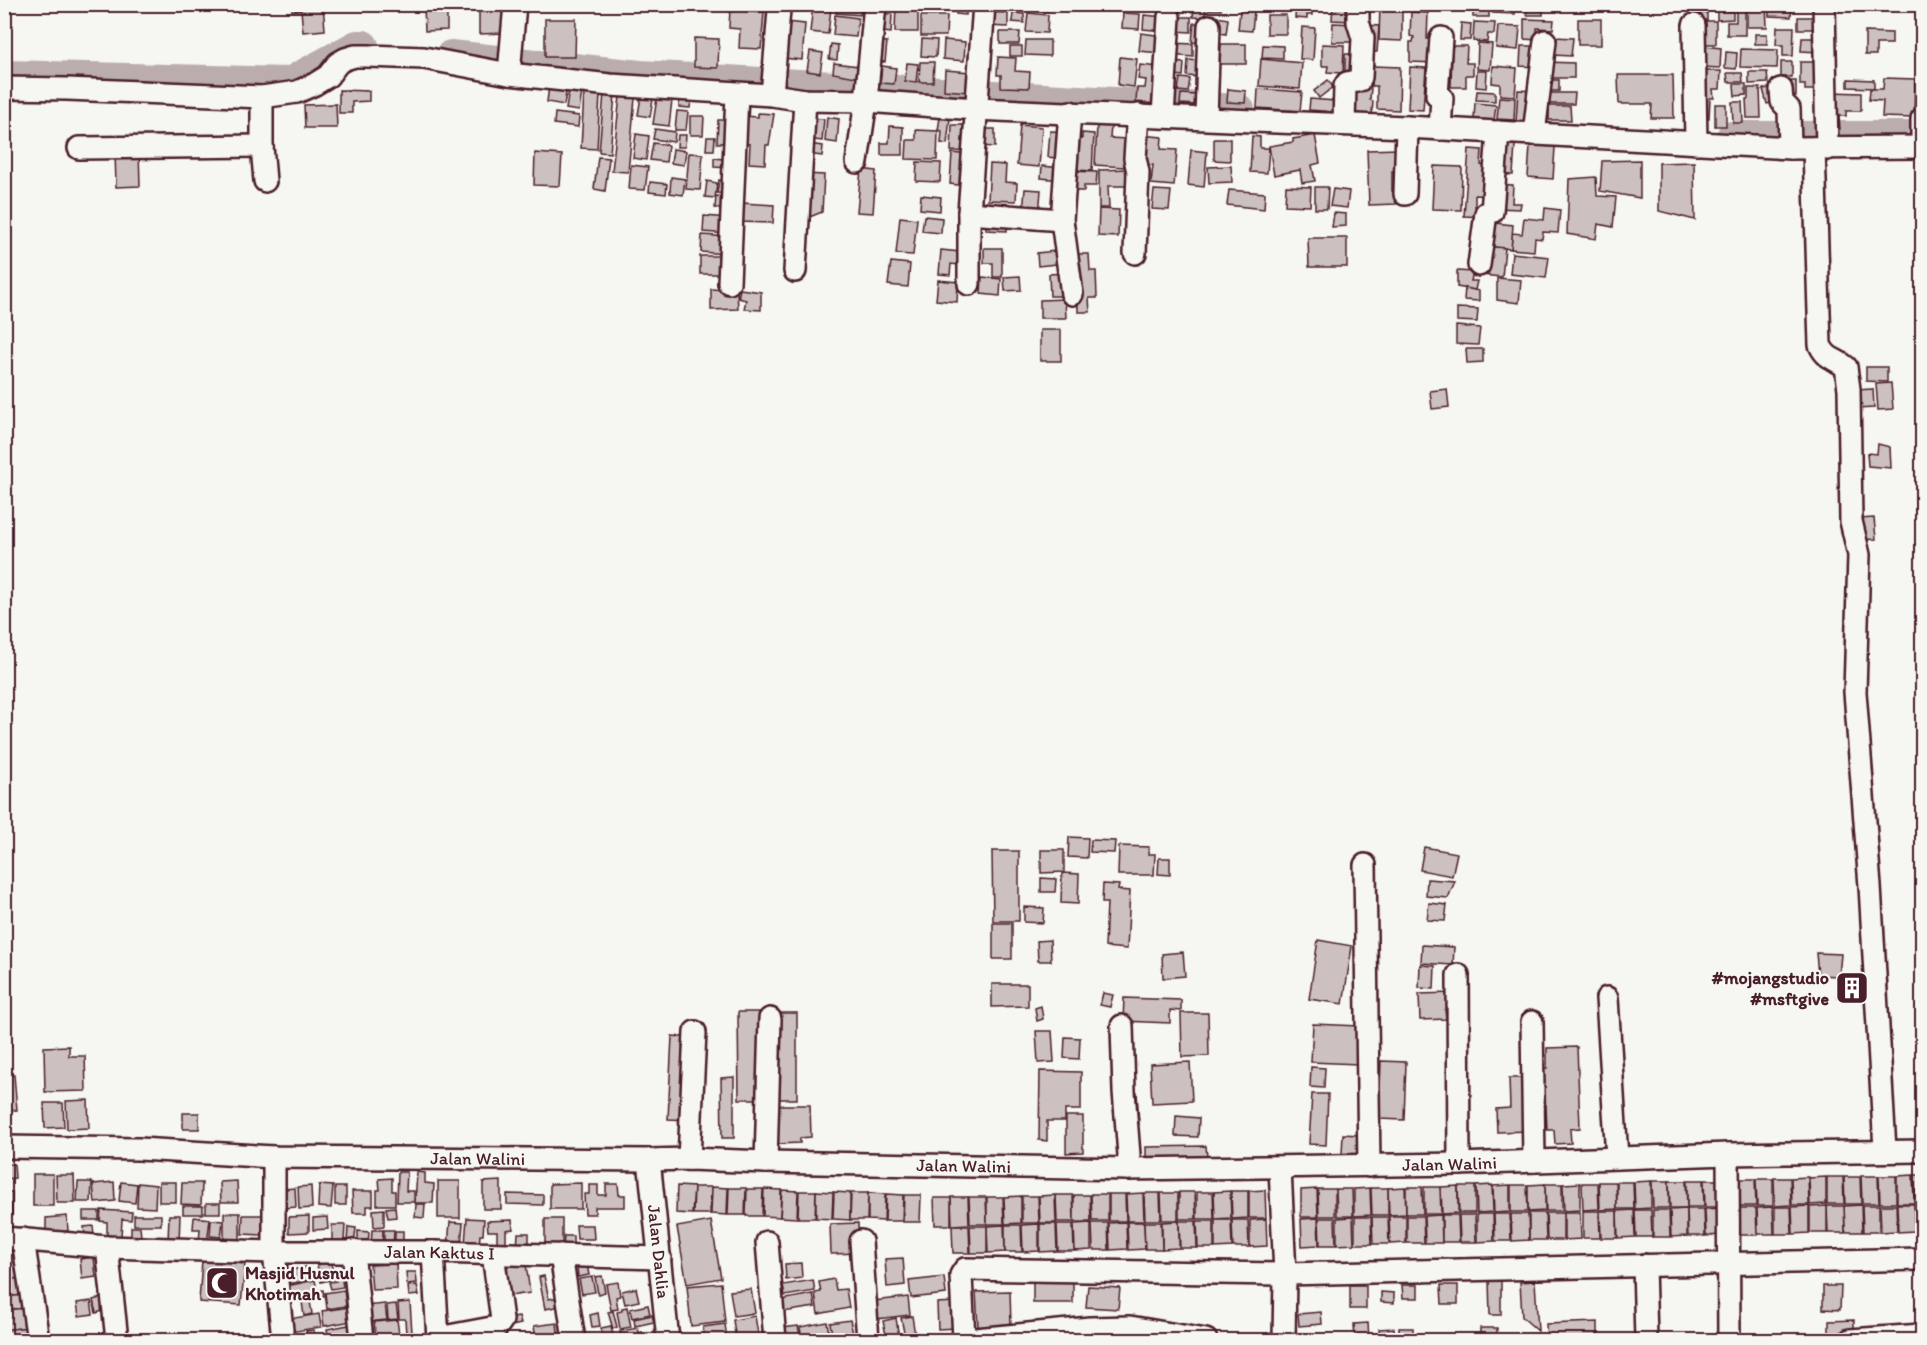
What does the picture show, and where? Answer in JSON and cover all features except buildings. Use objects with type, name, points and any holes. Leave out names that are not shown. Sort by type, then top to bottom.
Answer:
[{"type":"street","points":[[510,70],[515,4]]},
{"type":"street","points":[[857,162],[867,93],[875,4]]},
{"type":"street","points":[[969,284],[969,213],[984,4]]},
{"type":"street","points":[[1344,118],[1345,86],[1347,83],[1360,80],[1361,77],[1363,38],[1358,22],[1358,4]]},
{"type":"street","points":[[1824,4],[1820,345],[1827,357],[1841,362],[1846,367],[1849,389],[1849,496],[1851,521],[1859,555],[1855,692],[1868,862],[1885,1150]]},
{"type":"street","points":[[772,88],[778,10]]},
{"type":"street","points":[[1164,109],[1169,17]]},
{"type":"street","points":[[1694,25],[1696,137]]},
{"type":"street","points":[[1206,111],[1209,26]]},
{"type":"street","points":[[1440,123],[1442,98],[1437,95],[1441,38]]},
{"type":"street","points":[[1534,128],[1545,41]]},
{"type":"street","points":[[4,88],[68,88],[262,97],[297,92],[328,76],[338,63],[355,56],[424,58],[610,85],[737,94],[772,88],[805,100],[867,93],[977,101],[1070,112],[1138,115],[1164,109],[1344,118],[1407,127],[1440,123],[1498,132],[1534,128],[1922,147],[1923,119]]},
{"type":"street","points":[[1781,89],[1782,102],[1789,109],[1790,139]]},
{"type":"street","points":[[729,283],[737,94]]},
{"type":"street","points":[[262,97],[265,181]]},
{"type":"street","points":[[795,271],[805,100]]},
{"type":"street","points":[[1070,112],[1062,220],[1072,294]]},
{"type":"street","points":[[1135,254],[1138,172],[1135,158],[1138,115]]},
{"type":"street","points":[[1405,194],[1407,127]]},
{"type":"street","points":[[1479,265],[1486,213],[1492,212],[1498,132]]},
{"type":"street","points":[[79,148],[262,146]]},
{"type":"street","points":[[969,213],[1062,220]]},
{"type":"street","points":[[1365,865],[1369,1166]]},
{"type":"street","points":[[1458,975],[1459,1164]]},
{"type":"street","points":[[1607,998],[1617,1158]]},
{"type":"street","points":[[766,1162],[770,1019]]},
{"type":"street","points":[[1532,1022],[1534,1161]]},
{"type":"street","points":[[1122,1026],[1128,1169]]},
{"type":"street","points":[[688,1159],[695,1032]]},
{"type":"street","name":"Jalan Walini","points":[[4,1147],[140,1149],[274,1157],[688,1159],[1128,1169],[1459,1164],[1728,1154],[1923,1151]]},
{"type":"street","points":[[1728,1154],[1729,1341]]},
{"type":"street","points":[[274,1157],[274,1252],[283,1341]]},
{"type":"street","name":"Jalan Dahlia","points":[[649,1160],[668,1341]]},
{"type":"street","points":[[1280,1168],[1285,1274],[1284,1341]]},
{"type":"street","points":[[14,1238],[38,1341]]},
{"type":"street","name":"Jalan Kaktus I","points":[[14,1238],[107,1247],[660,1258]]},
{"type":"street","points":[[861,1241],[868,1341]]},
{"type":"street","points":[[767,1242],[775,1341]]},
{"type":"street","points":[[107,1247],[117,1341]]},
{"type":"street","points":[[353,1251],[362,1341]]},
{"type":"street","points":[[432,1252],[438,1339],[496,1327],[502,1320],[493,1254]]},
{"type":"street","points":[[561,1255],[574,1341]]},
{"type":"street","points":[[1206,1341],[1130,1327],[964,1341],[961,1275],[965,1269],[1285,1274],[1728,1265],[1923,1258]]},
{"type":"street","points":[[1644,1265],[1646,1341]]},
{"type":"street","points":[[1850,1341],[1923,1335]]},
{"type":"waterway","points":[[4,76],[289,83],[357,46],[363,46]]},
{"type":"waterway","points":[[451,56],[640,76],[1239,110]]},
{"type":"waterway","points":[[1732,137],[1922,137]]},
{"type":"place","name":"#mojangstudio #msftgive","points":[[1852,988]]},
{"type":"place","name":"Masjid Husnul Khotimah","points":[[222,1283]]}]
